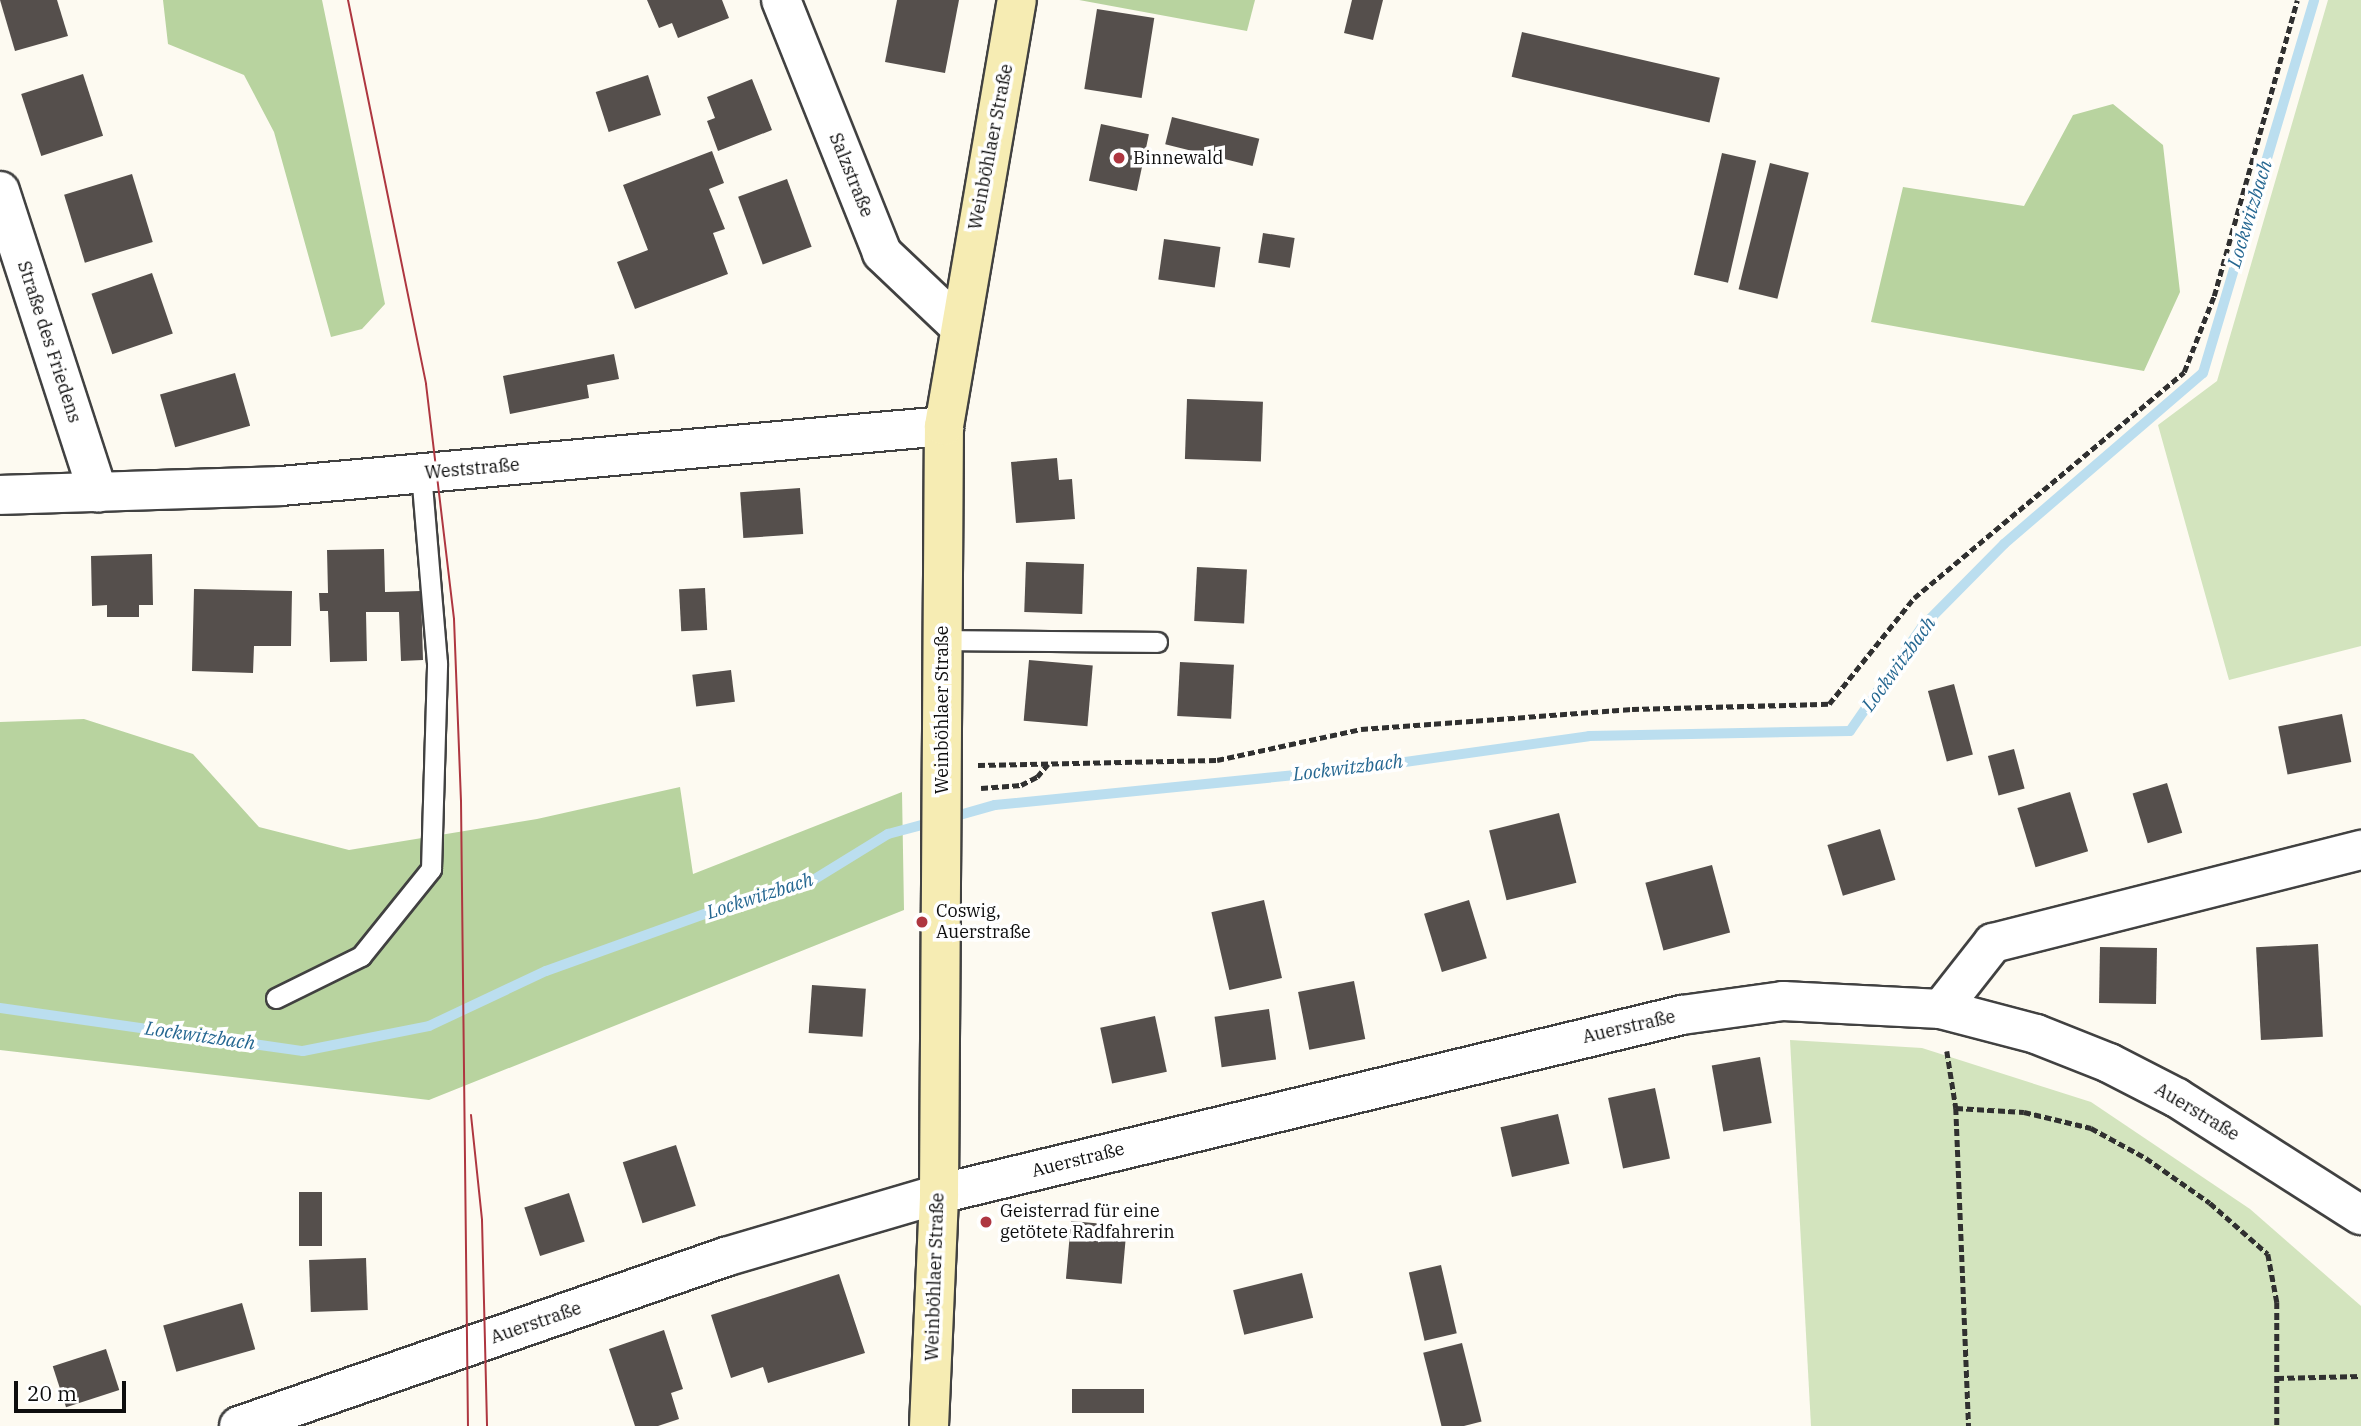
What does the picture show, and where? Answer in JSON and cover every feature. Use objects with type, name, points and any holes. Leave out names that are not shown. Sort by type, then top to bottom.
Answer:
[{"type":"main road","name":"Weinböhlaer Straße","points":[[929,1426],[939,1194],[944,426],[958,325],[1017,0]]},
{"type":"street","name":"Salzstraße","points":[[781,0],[882,253],[958,325]]},
{"type":"street","name":"Straße des Friedens","points":[[0,191],[98,492]]},
{"type":"street","name":"Weststraße","points":[[0,495],[281,486],[944,426]]},
{"type":"street","points":[[1941,1009],[1993,943],[2361,850]]},
{"type":"street","name":"Auerstraße","points":[[239,1426],[725,1256],[939,1194],[1682,1015],[1783,1001],[1941,1009],[2036,1034],[2109,1063],[2178,1098],[2361,1214]]},
{"type":"lane","points":[[276,998],[361,957],[431,869],[437,674],[421,474]]},
{"type":"lane","points":[[943,640],[1157,642]]},
{"type":"path","points":[[942,778],[1048,764],[1217,760],[1388,727],[1632,709],[1829,704],[1914,598],[2184,372],[2214,296],[2297,0]]},
{"type":"path","points":[[942,778],[1021,785],[1037,778],[1048,764]]},
{"type":"path","points":[[1941,1009],[1956,1108],[1969,1426]]},
{"type":"path","points":[[1956,1108],[2024,1112],[2091,1128],[2146,1158],[2210,1203],[2267,1254],[2277,1302],[2277,1426]]},
{"type":"path","points":[[2277,1378],[2361,1376]]},
{"type":"green space","points":[[163,0],[322,0],[385,304],[362,329],[331,337],[274,132],[244,75],[168,44]]},
{"type":"green space","points":[[1079,0],[1255,0],[1247,31]]},
{"type":"green space","points":[[2328,0],[2361,0],[2361,646],[2229,680],[2158,425],[2217,381]]},
{"type":"green space","points":[[2113,104],[2163,145],[2180,292],[2144,371],[1871,322],[1903,187],[2024,206],[2073,115]]},
{"type":"green space","points":[[84,719],[193,754],[259,827],[349,850],[537,819],[680,787],[693,874],[902,792],[904,910],[429,1100],[0,1050],[0,722]]},
{"type":"green space","points":[[1790,1040],[1922,1048],[2091,1102],[2250,1209],[2361,1306],[2361,1426],[1811,1426]]},
{"type":"building","points":[[0,0],[57,0],[68,36],[15,51]]},
{"type":"building","points":[[647,0],[722,0],[729,18],[678,38],[672,23],[659,28]]},
{"type":"building","points":[[897,0],[959,0],[945,73],[885,62]]},
{"type":"building","points":[[1352,0],[1383,0],[1373,40],[1344,33]]},
{"type":"building","points":[[1097,9],[1154,18],[1142,98],[1084,89]]},
{"type":"building","points":[[1522,32],[1720,78],[1709,122],[1512,77]]},
{"type":"building","points":[[83,74],[103,136],[41,156],[21,94]]},
{"type":"building","points":[[648,75],[661,115],[609,132],[596,92]]},
{"type":"building","points":[[752,79],[772,130],[718,151],[707,121],[715,118],[707,97]]},
{"type":"building","points":[[1172,117],[1259,139],[1253,166],[1165,144]]},
{"type":"building","name":"Binnewald","points":[[1101,124],[1149,134],[1137,191],[1089,181]]},
{"type":"building","points":[[712,151],[724,183],[709,189],[725,229],[713,233],[728,274],[635,309],[617,262],[648,250],[623,185]]},
{"type":"building","points":[[1722,153],[1756,161],[1728,283],[1694,275]]},
{"type":"building","points":[[1770,163],[1809,173],[1777,299],[1739,289]]},
{"type":"building","points":[[132,174],[153,242],[85,263],[64,195]]},
{"type":"building","points":[[787,179],[812,247],[763,264],[738,197]]},
{"type":"building","points":[[1263,233],[1295,238],[1290,268],[1258,263]]},
{"type":"building","points":[[1164,239],[1220,247],[1215,288],[1158,280]]},
{"type":"building","points":[[152,273],[173,334],[112,354],[91,294]]},
{"type":"building","points":[[614,354],[619,379],[587,385],[589,398],[510,414],[503,376]]},
{"type":"building","points":[[235,373],[250,426],[175,447],[160,394]]},
{"type":"building","points":[[1187,399],[1263,402],[1261,462],[1185,459]]},
{"type":"building","points":[[1057,458],[1059,480],[1072,479],[1075,519],[1016,523],[1011,462]]},
{"type":"building","points":[[800,488],[803,534],[743,538],[740,492]]},
{"type":"building","points":[[384,549],[385,592],[421,591],[423,660],[401,661],[399,612],[366,612],[367,661],[330,662],[328,611],[320,611],[319,593],[328,593],[327,550]]},
{"type":"building","points":[[152,554],[153,605],[139,605],[139,617],[107,617],[107,605],[92,606],[91,556]]},
{"type":"building","points":[[1026,562],[1084,564],[1082,614],[1024,612]]},
{"type":"building","points":[[1197,567],[1247,570],[1244,624],[1194,621]]},
{"type":"building","points":[[705,588],[707,630],[681,631],[679,589]]},
{"type":"building","points":[[194,589],[292,591],[291,646],[254,646],[253,673],[192,671]]},
{"type":"building","points":[[1029,660],[1093,666],[1087,726],[1024,721]]},
{"type":"building","points":[[1180,662],[1234,665],[1231,719],[1177,716]]},
{"type":"building","points":[[731,670],[735,702],[696,707],[692,675]]},
{"type":"building","points":[[1954,684],[1973,755],[1947,762],[1928,691]]},
{"type":"building","points":[[2342,714],[2351,762],[2288,775],[2278,726]]},
{"type":"building","points":[[2014,749],[2025,789],[1999,796],[1988,756]]},
{"type":"building","points":[[2167,783],[2182,833],[2148,843],[2133,794]]},
{"type":"building","points":[[2070,792],[2088,851],[2036,867],[2017,808]]},
{"type":"building","points":[[1559,813],[1576,883],[1507,900],[1489,830]]},
{"type":"building","points":[[1880,829],[1895,880],[1843,896],[1827,845]]},
{"type":"building","points":[[1712,865],[1730,933],[1663,950],[1645,883]]},
{"type":"building","points":[[1264,900],[1282,978],[1229,990],[1211,912]]},
{"type":"building","points":[[1469,900],[1487,958],[1442,972],[1424,914]]},
{"type":"building","points":[[2318,944],[2323,1037],[2261,1040],[2256,947]]},
{"type":"building","points":[[2100,947],[2157,948],[2156,1004],[2099,1003]]},
{"type":"building","points":[[1354,981],[1365,1039],[1309,1050],[1298,992]]},
{"type":"building","points":[[812,985],[866,989],[863,1037],[809,1033]]},
{"type":"building","points":[[1269,1009],[1276,1060],[1222,1067],[1215,1017]]},
{"type":"building","points":[[1155,1016],[1167,1072],[1112,1083],[1100,1028]]},
{"type":"building","points":[[1760,1057],[1772,1123],[1723,1131],[1712,1066]]},
{"type":"building","points":[[1655,1088],[1670,1158],[1623,1168],[1608,1098]]},
{"type":"building","points":[[1558,1114],[1569,1164],[1512,1177],[1501,1127]]},
{"type":"building","points":[[676,1145],[696,1206],[643,1223],[623,1162]]},
{"type":"building","points":[[299,1192],[322,1192],[322,1246],[299,1246]]},
{"type":"building","points":[[569,1193],[585,1242],[540,1256],[524,1208]]},
{"type":"building","points":[[1071,1221],[1127,1226],[1122,1284],[1066,1279]]},
{"type":"building","points":[[366,1258],[368,1310],[311,1312],[309,1260]]},
{"type":"building","points":[[1441,1265],[1457,1333],[1425,1341],[1409,1272]]},
{"type":"building","points":[[1302,1273],[1313,1318],[1244,1335],[1233,1290]]},
{"type":"building","points":[[839,1274],[865,1353],[768,1383],[763,1367],[731,1378],[711,1315]]},
{"type":"building","points":[[242,1303],[255,1349],[176,1372],[163,1326]]},
{"type":"building","points":[[664,1330],[683,1389],[671,1393],[679,1419],[658,1426],[635,1426],[609,1349]]},
{"type":"building","points":[[1462,1343],[1482,1422],[1464,1426],[1441,1426],[1423,1353]]},
{"type":"building","points":[[106,1349],[119,1390],[66,1407],[53,1366]]},
{"type":"building","points":[[1072,1389],[1144,1389],[1144,1413],[1072,1413]]},
{"type":"waterway","name":"Lockwitzbach","points":[[949,818],[995,805],[1348,770],[1589,736],[1850,731],[1922,627],[2004,544],[2203,373],[2314,0]]},
{"type":"waterway","name":"Lockwitzbach","points":[[0,1008],[303,1051],[429,1026],[546,971],[727,906],[810,882],[888,834],[933,822]]},
{"type":"tram line","points":[[348,0],[426,384],[454,619],[461,801],[468,1426]]},
{"type":"tram line","points":[[471,1115],[482,1220],[487,1426]]},
{"type":"place","name":"Binnewald","points":[[1119,158]]},
{"type":"place","name":"Coswig, Auerstraße","points":[[922,922]]},
{"type":"place","name":"Geisterrad für eine getötete Radfahrerin","points":[[986,1222]]}]
